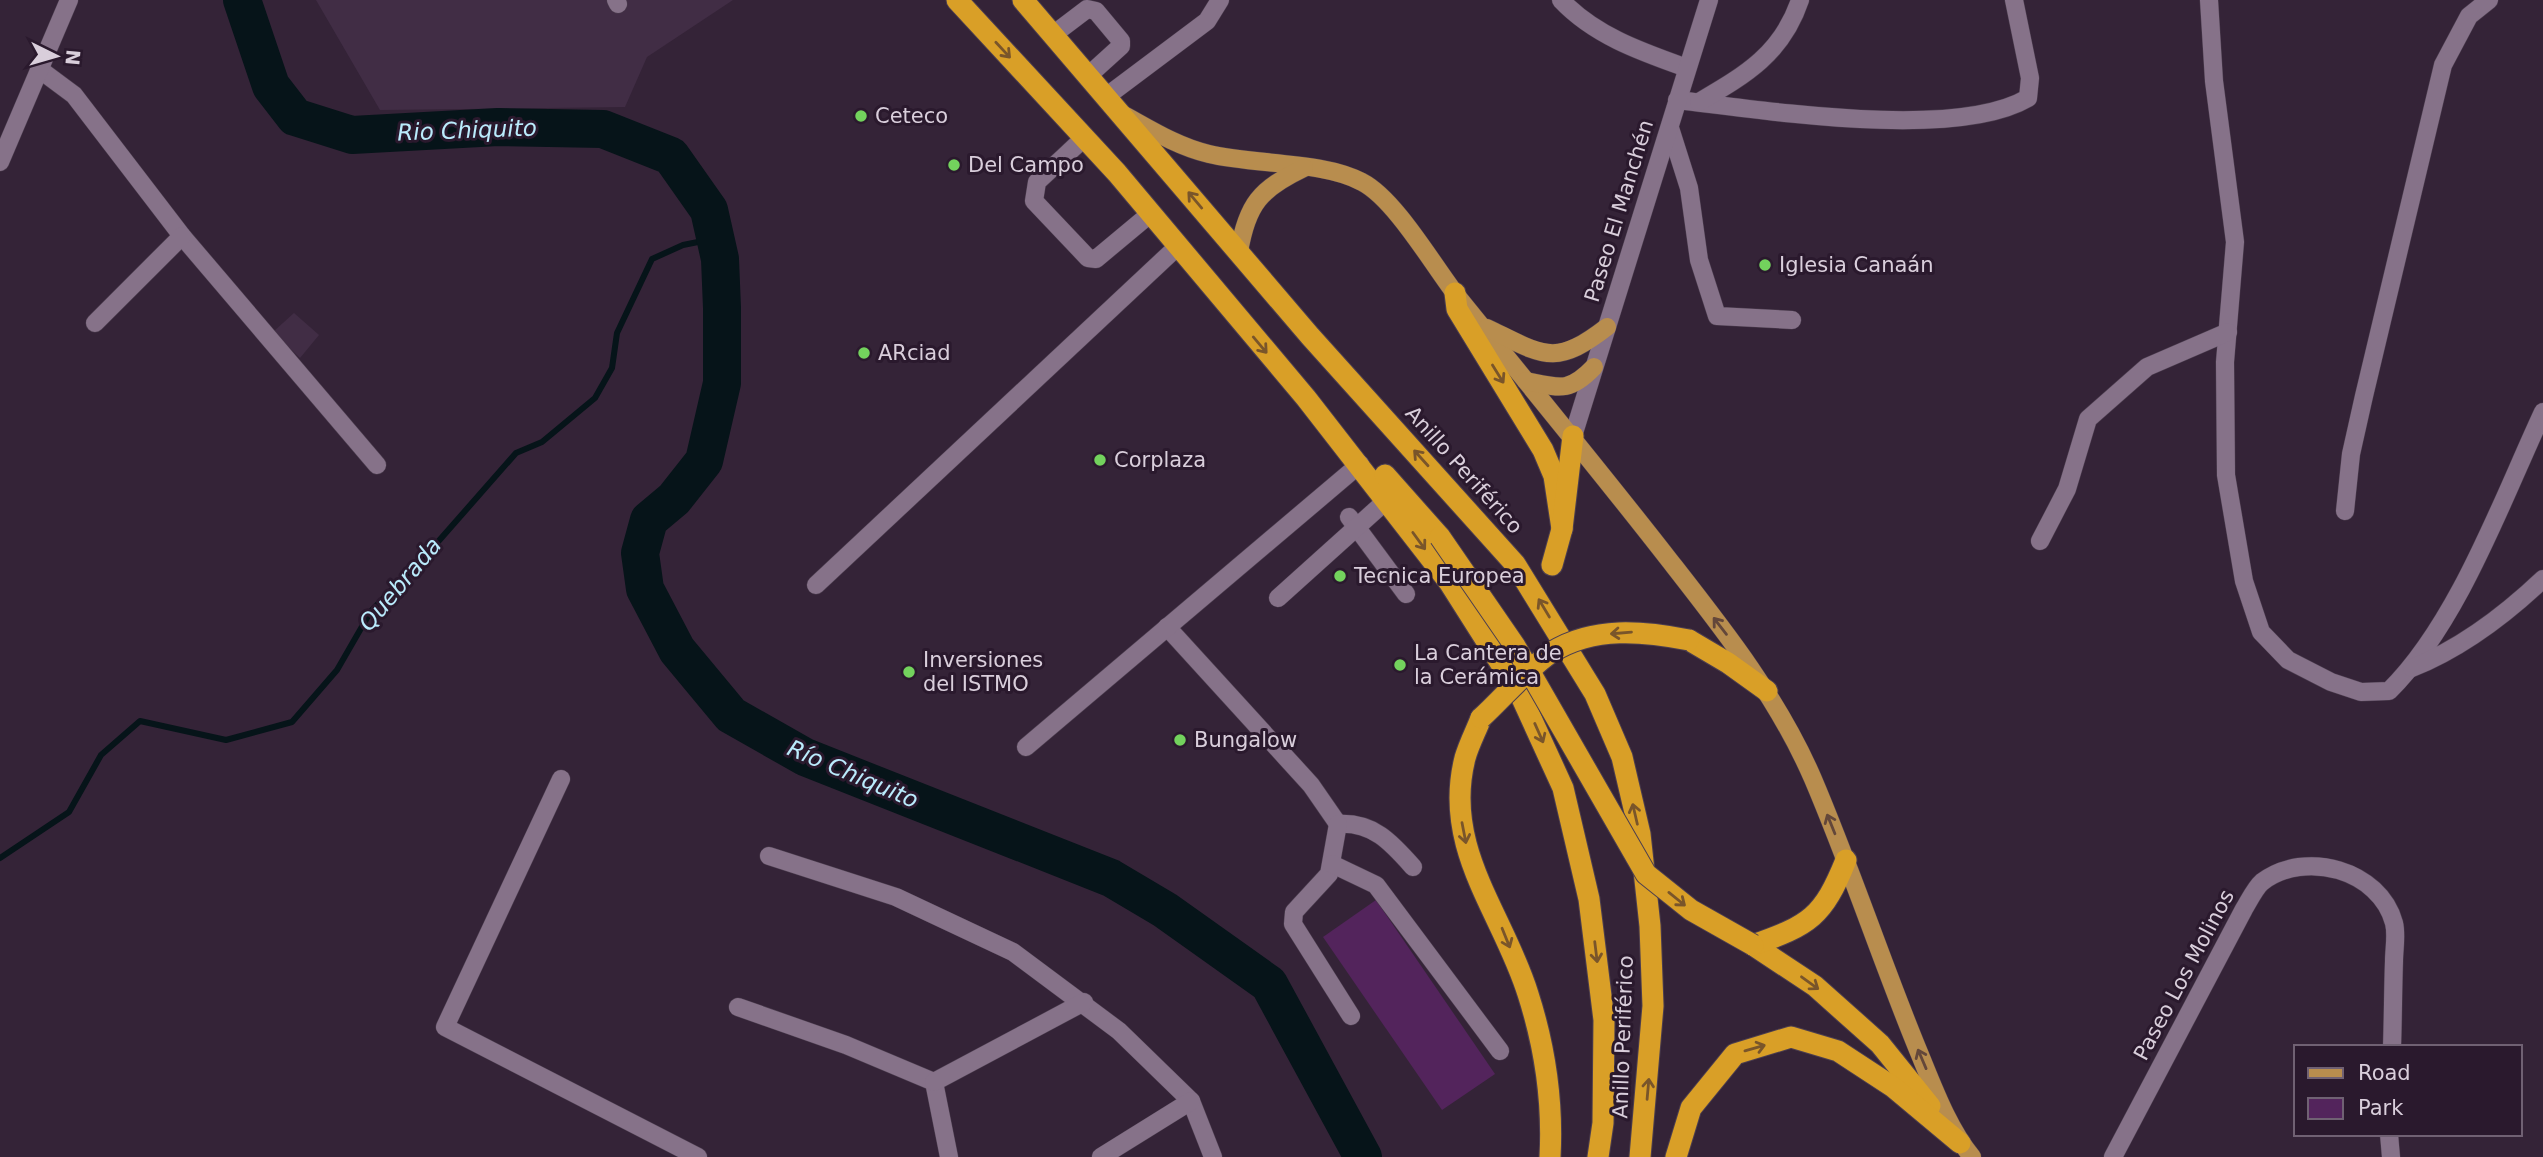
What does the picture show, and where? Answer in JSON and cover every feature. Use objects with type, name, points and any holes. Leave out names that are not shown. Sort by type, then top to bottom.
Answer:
[{"type":"highway","name":"Anillo Periférico","points":[[957,0],[1084,138],[1360,464],[1449,582],[1520,694],[1563,788],[1589,899],[1604,1020],[1603,1123],[1598,1157]]},
{"type":"highway","name":"Anillo Periférico","points":[[1027,2],[1239,252],[1515,564],[1595,694],[1622,757],[1640,834],[1650,926],[1653,1006],[1640,1157]]},
{"type":"highway","points":[[1455,293],[1457,309],[1543,450],[1554,476],[1562,529]]},
{"type":"highway","points":[[1306,398],[1365,453],[1440,537],[1515,646],[1646,874],[1691,910],[1754,945],[1815,986],[1880,1044],[1966,1150]]},
{"type":"highway","points":[[1552,565],[1562,529],[1573,436]]},
{"type":"highway","points":[[1550,1157],[1552,1127],[1547,1073],[1528,993],[1499,921],[1476,877],[1462,829],[1460,787],[1466,756],[1482,718],[1552,652],[1599,635],[1620,633],[1642,631],[1689,640],[1767,691]]},
{"type":"highway","points":[[1754,945],[1808,920],[1831,898],[1846,860]]},
{"type":"highway","points":[[1676,1157],[1690,1108],[1735,1054],[1791,1037],[1838,1051],[1893,1087],[1966,1150]]},
{"type":"main road","points":[[1123,114],[1161,136],[1209,154],[1304,168],[1362,182],[1383,198],[1525,381],[1573,436],[1731,639],[1767,691],[1807,766],[1846,860],[1882,963],[1966,1150]]},
{"type":"main road","points":[[1239,252],[1244,225],[1260,196],[1272,185],[1304,168]]},
{"type":"main road","points":[[1481,325],[1531,349],[1551,355],[1580,348],[1607,327]]},
{"type":"main road","points":[[1525,381],[1553,387],[1578,384],[1594,367]]},
{"type":"street","points":[[0,162],[69,0]]},
{"type":"street","points":[[1107,96],[1207,21],[1220,0]]},
{"type":"street","points":[[1561,0],[1601,32],[1635,50],[1687,68]]},
{"type":"street","name":"Paseo El Manchén","points":[[1573,436],[1709,0]]},
{"type":"street","points":[[1699,102],[1746,74],[1783,40],[1800,0]]},
{"type":"street","points":[[1677,100],[1905,121],[1957,118],[2007,110],[2028,98],[2030,78],[2014,0]]},
{"type":"street","points":[[2209,0],[2214,81],[2235,242],[2228,332],[2225,475],[2235,541],[2260,632],[2288,660],[2331,682],[2361,692],[2389,691],[2412,668],[2476,560],[2543,412]]},
{"type":"street","points":[[2345,511],[2351,454],[2361,407],[2413,180],[2443,65],[2469,16],[2489,0]]},
{"type":"street","points":[[1054,34],[1087,9],[1096,11],[1121,41],[1121,46],[1089,75]]},
{"type":"street","points":[[39,69],[74,94],[182,236],[377,465]]},
{"type":"street","points":[[1670,128],[1689,188],[1699,260],[1717,316],[1792,320]]},
{"type":"street","points":[[1084,138],[1037,182],[1034,201],[1088,258],[1096,259],[1150,214]]},
{"type":"street","points":[[95,323],[182,236]]},
{"type":"street","points":[[816,585],[1177,247]]},
{"type":"street","points":[[2040,541],[2067,489],[2088,419],[2147,367],[2228,332]]},
{"type":"street","points":[[1026,747],[1360,464]]},
{"type":"street","points":[[1278,598],[1354,522],[1388,499]]},
{"type":"street","points":[[1354,522],[1406,594]]},
{"type":"street","points":[[2412,668],[2445,655],[2512,608],[2543,579]]},
{"type":"street","points":[[1167,628],[1311,785],[1338,824],[1329,874],[1294,912],[1293,924],[1351,1016]]},
{"type":"street","points":[[561,779],[444,1027],[698,1157]]},
{"type":"street","points":[[1338,824],[1356,823],[1375,830],[1388,839],[1412,867]]},
{"type":"street","points":[[769,856],[908,903],[1013,952],[1084,1002],[1191,1101],[1213,1157]]},
{"type":"street","points":[[1332,864],[1376,885],[1500,1051]]},
{"type":"street","name":"Paseo Los Molinos","points":[[2113,1157],[2244,909],[2261,883],[2290,869],[2316,865],[2345,872],[2372,887],[2388,904],[2395,926],[2392,1045]]},
{"type":"street","points":[[934,1082],[1084,1002]]},
{"type":"street","points":[[738,1007],[846,1045],[934,1082]]},
{"type":"street","points":[[934,1082],[949,1157]]},
{"type":"street","points":[[1101,1157],[1191,1101]]},
{"type":"street","points":[[2389,1136],[2391,1157]]},
{"type":"shaded area","points":[[316,0],[733,0],[647,57],[625,107],[380,110]]},
{"type":"shaded area","points":[[294,313],[319,335],[300,358],[273,332]]},
{"type":"green space","points":[[1376,900],[1495,1074],[1442,1110],[1323,937]]},
{"type":"waterway","name":"Río Chiquito","points":[[242,0],[271,86],[295,117],[352,135],[498,127],[603,129],[671,156],[709,210],[720,259],[722,308],[722,383],[704,461],[674,499],[649,520],[640,553],[645,589],[677,650],[731,715],[805,757],[1111,878],[1165,910],[1269,984],[1363,1157]]},
{"type":"waterway","name":"Quebrada","points":[[0,858],[69,812],[101,755],[140,721],[226,740],[292,722],[337,670],[371,611],[429,552],[516,453],[542,442],[595,398],[612,368],[617,333],[652,259],[683,245],[713,239]]},
{"type":"place","name":"Ceteco","points":[[861,116]]},
{"type":"place","name":"Del Campo","points":[[954,165]]},
{"type":"place","name":"Iglesia Canaán","points":[[1765,265]]},
{"type":"place","name":"ARciad","points":[[864,353]]},
{"type":"place","name":"Corplaza","points":[[1100,460]]},
{"type":"place","name":"Tecnica Europea","points":[[1340,576]]},
{"type":"place","name":"La Cantera de la Cerámica","points":[[1400,665]]},
{"type":"place","name":"Inversiones del ISTMO","points":[[909,672]]},
{"type":"place","name":"Bungalow","points":[[1180,740]]},
{"type":"water label","name":"Rio Chiquito","points":[[467,130]]}]
